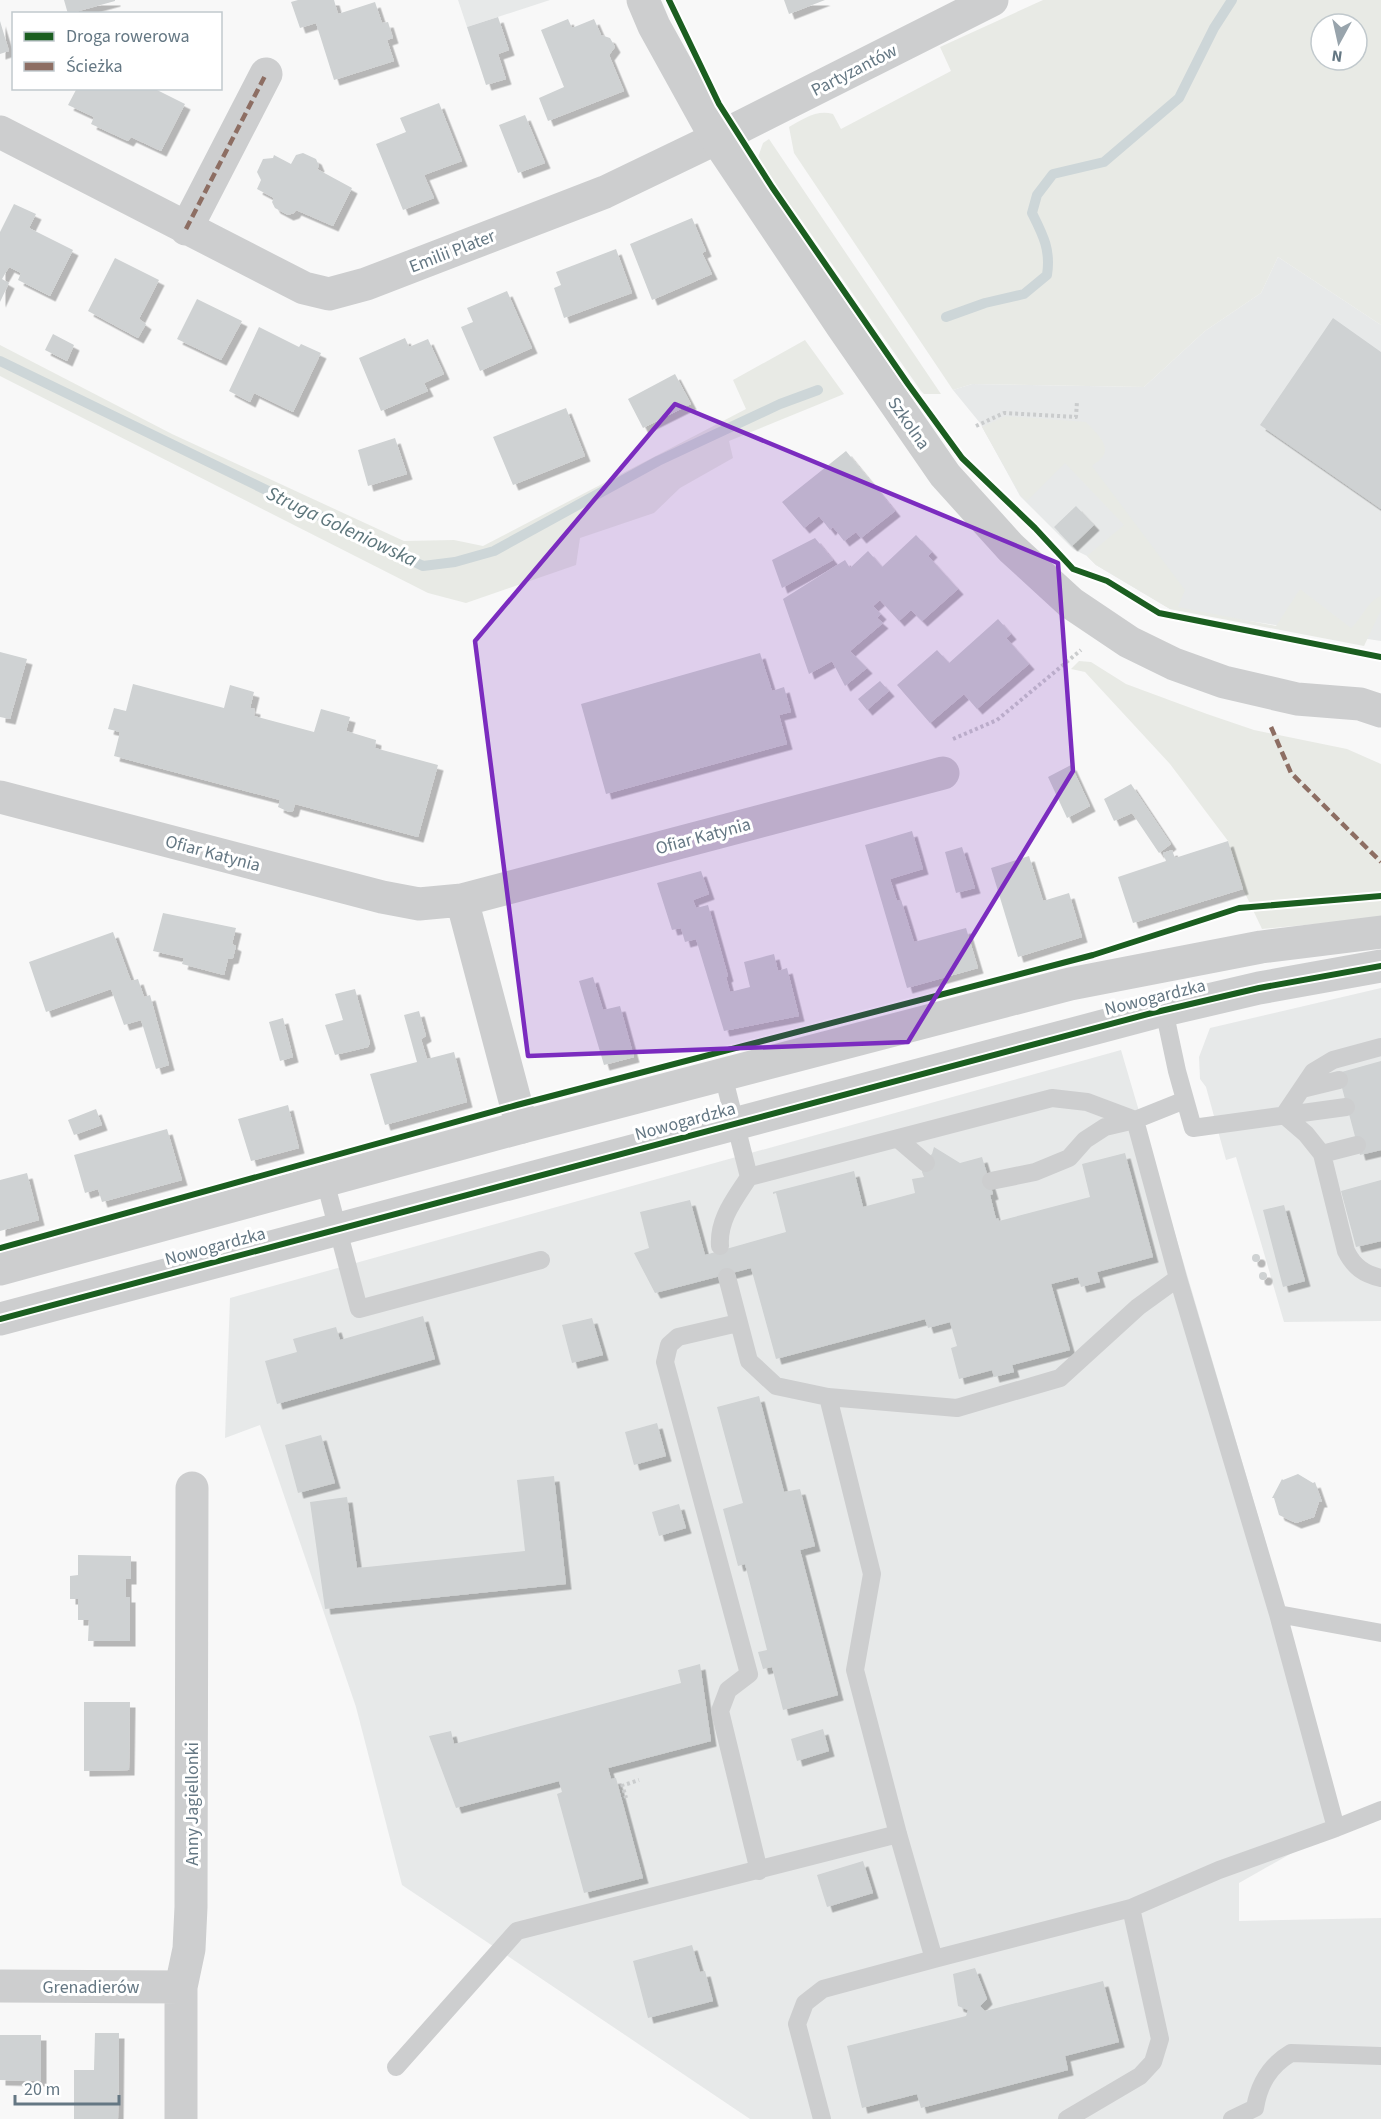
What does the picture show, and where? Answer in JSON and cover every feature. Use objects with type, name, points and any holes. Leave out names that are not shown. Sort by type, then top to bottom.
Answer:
[{"type":"street","name":"Szkolna","points":[[643,0],[654,26],[716,138],[842,326],[945,475],[1011,548],[1071,603],[1129,642],[1174,664],[1224,682],[1306,700],[1360,704],[1381,711]]},
{"type":"street","name":"Partyzantów","points":[[716,138],[992,0]]},
{"type":"street","points":[[186,229],[266,74]]},
{"type":"street","name":"Emilii Plater","points":[[0,132],[304,288],[328,294],[366,284],[605,192],[716,138]]},
{"type":"street","name":"Szkolna","points":[[1306,700],[1381,735]]},
{"type":"street","name":"Ofiar Katynia","points":[[0,798],[382,897],[419,904],[462,900],[943,773]]},
{"type":"street","points":[[462,900],[522,1126]]},
{"type":"street","name":"Nowogardzka","points":[[0,1269],[522,1126],[1070,984],[1261,947],[1381,932]]},
{"type":"street","name":"Nowogardzka","points":[[0,1318],[1164,1010],[1258,988],[1381,966]]},
{"type":"street","name":"Anny Jagiellonki","points":[[181,2119],[182,1987],[189,1949],[191,1907],[192,1488]]},
{"type":"street","name":"Grenadierów","points":[[0,1986],[182,1987]]},
{"type":"lane","points":[[1164,1010],[1193,1128],[1346,1107]]},
{"type":"lane","points":[[1284,1115],[1313,1072],[1321,1066],[1333,1060],[1381,1047]]},
{"type":"lane","points":[[720,1246],[721,1224],[749,1177],[723,1075]]},
{"type":"lane","points":[[1302,1089],[1339,1080]]},
{"type":"lane","points":[[749,1177],[1052,1098],[1087,1102],[1135,1120]]},
{"type":"lane","points":[[991,1181],[1035,1172],[1069,1158],[1085,1140],[1105,1127],[1135,1120],[1185,1100]]},
{"type":"lane","points":[[1284,1115],[1306,1134],[1322,1154],[1346,1251],[1359,1269],[1381,1278]]},
{"type":"lane","points":[[1135,1120],[1178,1278],[1278,1614],[1336,1828]]},
{"type":"lane","points":[[898,1139],[926,1163]]},
{"type":"lane","points":[[1322,1154],[1356,1146]]},
{"type":"lane","points":[[326,1181],[359,1309],[541,1260]]},
{"type":"lane","points":[[728,1277],[749,1361],[776,1386],[828,1397],[957,1408],[1060,1378],[1138,1307],[1178,1278]]},
{"type":"lane","points":[[738,1323],[678,1337],[669,1346],[665,1362],[749,1674],[728,1690],[720,1711],[759,1871]]},
{"type":"lane","points":[[828,1397],[873,1574],[855,1670],[934,1959]]},
{"type":"lane","points":[[1278,1614],[1381,1633]]},
{"type":"lane","points":[[822,2119],[797,2024],[805,2003],[823,1989],[1131,1908],[1219,1870],[1381,1810]]},
{"type":"lane","points":[[396,2067],[517,1931],[898,1834]]},
{"type":"lane","points":[[1067,2119],[1140,2076],[1153,2062],[1160,2039],[1131,1908]]},
{"type":"lane","points":[[1232,2119],[1255,2108],[1258,2092],[1271,2068],[1291,2053],[1381,2056]]},
{"type":"path","points":[[976,426],[1004,413],[1077,417],[1077,400]]},
{"type":"path","points":[[943,773],[939,746],[997,720],[1057,672],[1106,627]]},
{"type":"path","points":[[626,1798],[625,1784],[639,1780]]},
{"type":"highlighted area","points":[[675,404],[1058,563],[1073,771],[908,1042],[528,1056],[475,641]]},
{"type":"shaded area","points":[[458,0],[550,0],[467,27]]},
{"type":"shaded area","points":[[1043,0],[1381,0],[1381,325],[1278,257],[1261,293],[1205,331],[1144,387],[972,384],[953,390],[794,153],[789,127],[810,116],[827,113],[833,114],[841,129],[951,71],[940,47]]},
{"type":"shaded area","points":[[769,139],[941,394],[924,394],[921,391],[757,160],[763,143]]},
{"type":"shaded area","points":[[1278,257],[1381,325],[1381,641],[1170,609],[1073,549],[1020,496],[980,423],[953,390],[972,384],[1144,387],[1205,331],[1261,293]]},
{"type":"shaded area","points":[[805,340],[844,394],[729,441],[733,458],[680,488],[654,513],[580,538],[576,565],[466,603],[428,593],[0,376],[0,345],[172,434],[404,541],[454,540],[483,546],[746,409],[733,380]]},
{"type":"shaded area","points":[[1006,416],[1086,422],[1097,433],[1103,442],[1105,451],[1092,466],[1185,590],[1178,607],[1276,626],[1300,589],[1351,628],[1368,606],[1381,596],[1381,610],[1364,646],[1170,609],[1096,565],[1087,556],[1124,525],[1065,463],[1027,501],[1021,496],[982,427]]},
{"type":"shaded area","points":[[1079,661],[1091,662],[1126,684],[1207,714],[1254,730],[1347,749],[1381,764],[1381,918],[1262,929],[1243,889],[1228,841],[1170,764],[1085,672],[1071,669]]},
{"type":"shaded area","points":[[1381,988],[1381,1321],[1284,1322],[1236,1157],[1226,1160],[1206,1087],[1200,1079],[1199,1057],[1210,1028]]},
{"type":"shaded area","points":[[1121,1050],[1266,1543],[1336,1828],[1239,1883],[1239,1921],[1381,1918],[1381,2119],[750,2119],[402,1885],[356,1707],[260,1425],[225,1438],[230,1298]]},
{"type":"building","points":[[64,0],[115,0],[75,12],[67,12]]},
{"type":"building","points":[[334,0],[338,14],[375,2],[382,23],[388,22],[393,38],[387,40],[394,61],[334,80],[316,23],[300,28],[291,2]]},
{"type":"building","points":[[784,0],[825,0],[789,14]]},
{"type":"building","points":[[498,17],[509,50],[498,54],[506,79],[486,85],[467,27]]},
{"type":"building","points":[[568,19],[572,28],[594,19],[601,35],[610,38],[615,47],[609,55],[624,91],[548,121],[539,98],[564,87],[541,30]]},
{"type":"building","points":[[0,21],[9,51],[0,54]]},
{"type":"building","points":[[76,90],[157,90],[185,104],[161,151],[131,137],[128,141],[91,124],[94,117],[68,105]]},
{"type":"building","points":[[439,103],[462,161],[424,175],[434,198],[403,210],[376,144],[406,132],[400,118]]},
{"type":"building","points":[[525,115],[545,163],[518,173],[499,125]]},
{"type":"building","points":[[303,153],[316,159],[319,166],[317,169],[352,188],[333,226],[296,210],[288,215],[275,208],[272,202],[274,198],[257,189],[261,180],[257,172],[263,159],[273,158],[274,155],[291,164],[296,155]]},
{"type":"building","points":[[14,204],[36,214],[29,228],[73,250],[50,296],[18,280],[21,273],[9,267],[2,279],[9,283],[0,302],[0,232]]},
{"type":"building","points":[[692,218],[706,251],[702,253],[712,274],[652,300],[630,244]]},
{"type":"building","points":[[616,249],[632,293],[564,318],[554,288],[561,285],[556,272]]},
{"type":"building","points":[[115,258],[159,280],[139,319],[146,324],[138,338],[88,311]]},
{"type":"building","points":[[507,291],[532,348],[480,371],[461,327],[473,322],[467,308]]},
{"type":"building","points":[[197,299],[242,321],[221,360],[177,339]]},
{"type":"building","points":[[1333,318],[1381,352],[1381,509],[1260,425]]},
{"type":"building","points":[[259,327],[299,347],[301,344],[321,353],[293,412],[254,393],[250,402],[229,391]]},
{"type":"building","points":[[53,334],[74,345],[67,361],[45,350]]},
{"type":"building","points":[[405,338],[409,347],[428,339],[444,374],[424,383],[428,391],[381,411],[359,358]]},
{"type":"building","points":[[675,374],[691,404],[643,428],[628,399]]},
{"type":"building","points":[[566,408],[585,456],[513,485],[493,437]]},
{"type":"building","points":[[395,438],[407,474],[368,486],[358,450]]},
{"type":"building","points":[[846,451],[895,511],[861,538],[856,532],[844,541],[833,527],[830,530],[819,516],[804,528],[782,502]]},
{"type":"building","points":[[1076,506],[1094,525],[1072,546],[1054,527]]},
{"type":"building","points":[[916,535],[932,552],[928,556],[958,589],[922,621],[911,610],[899,621],[880,600],[873,606],[881,614],[877,618],[883,623],[850,651],[867,668],[845,686],[832,661],[809,674],[783,599],[845,560],[850,568],[868,551],[882,567]]},
{"type":"building","points":[[815,538],[833,560],[782,588],[772,560]]},
{"type":"building","points":[[998,619],[1011,634],[1006,638],[1029,664],[977,709],[964,694],[930,723],[897,685],[937,650],[949,663]]},
{"type":"building","points":[[0,652],[27,659],[10,719],[0,717]]},
{"type":"building","points":[[760,653],[772,691],[784,687],[791,712],[779,715],[787,744],[606,794],[581,704]]},
{"type":"building","points":[[880,681],[889,691],[867,710],[858,699]]},
{"type":"building","points":[[133,684],[224,708],[230,685],[254,692],[250,708],[255,709],[254,716],[314,732],[321,709],[350,717],[346,731],[376,740],[375,748],[438,765],[418,837],[295,804],[293,811],[289,812],[278,807],[280,800],[114,756],[120,732],[108,729],[114,708],[126,711]]},
{"type":"building","points":[[1071,765],[1090,806],[1067,818],[1048,777]]},
{"type":"building","points":[[1131,784],[1171,844],[1159,853],[1132,813],[1114,821],[1104,799]]},
{"type":"building","points":[[912,831],[923,869],[890,879],[897,901],[901,900],[914,942],[966,928],[978,968],[907,988],[865,845]]},
{"type":"building","points":[[1228,841],[1243,889],[1133,923],[1118,877],[1166,861],[1163,853],[1172,850],[1175,858]]},
{"type":"building","points":[[962,847],[975,888],[956,893],[945,852]]},
{"type":"building","points":[[1029,856],[1043,901],[1069,893],[1082,937],[1018,957],[991,868]]},
{"type":"building","points":[[701,871],[709,894],[693,900],[696,908],[708,905],[728,976],[726,977],[730,992],[750,987],[744,962],[774,954],[778,971],[787,968],[799,1016],[724,1031],[696,939],[685,942],[681,928],[672,930],[657,883]]},
{"type":"building","points":[[163,913],[236,928],[232,944],[236,946],[233,958],[228,959],[224,975],[182,964],[184,958],[153,951]]},
{"type":"building","points":[[113,932],[131,981],[138,979],[144,997],[150,995],[169,1065],[156,1069],[141,1020],[124,1025],[111,989],[46,1012],[29,962]]},
{"type":"building","points":[[593,977],[603,1010],[620,1006],[634,1057],[604,1065],[579,981]]},
{"type":"building","points":[[355,989],[370,1043],[368,1047],[335,1055],[325,1025],[343,1020],[335,994]]},
{"type":"building","points":[[419,1011],[426,1036],[421,1039],[427,1059],[454,1052],[467,1102],[385,1125],[370,1074],[417,1062],[404,1015]]},
{"type":"building","points":[[283,1018],[293,1057],[280,1061],[269,1022]]},
{"type":"building","points":[[1381,1061],[1381,1150],[1360,1155],[1338,1073]]},
{"type":"building","points":[[288,1105],[299,1148],[251,1161],[238,1119]]},
{"type":"building","points":[[96,1109],[102,1125],[74,1135],[68,1120]]},
{"type":"building","points":[[167,1129],[182,1180],[102,1202],[98,1189],[85,1193],[74,1155]]},
{"type":"building","points":[[934,1147],[960,1163],[982,1157],[993,1194],[990,1195],[996,1219],[998,1218],[999,1221],[1090,1197],[1082,1164],[1125,1153],[1153,1257],[1097,1272],[1100,1282],[1081,1287],[1078,1277],[1051,1284],[1070,1350],[1012,1365],[1014,1372],[994,1377],[992,1370],[959,1379],[951,1348],[957,1346],[950,1322],[928,1328],[925,1319],[776,1359],[751,1268],[655,1293],[634,1253],[649,1248],[640,1212],[690,1200],[705,1255],[786,1232],[776,1193],[773,1194],[773,1192],[854,1171],[863,1207],[915,1193],[912,1179],[924,1177],[922,1172],[926,1159],[932,1154]]},
{"type":"building","points":[[27,1173],[39,1220],[0,1231],[0,1180]]},
{"type":"building","points":[[1381,1180],[1381,1241],[1356,1247],[1341,1191]]},
{"type":"building","points":[[1284,1205],[1305,1281],[1283,1287],[1263,1210]]},
{"type":"building","points":[[1256,1254],[1260,1258],[1256,1262],[1252,1258]]},
{"type":"building","points":[[1263,1272],[1267,1276],[1263,1280],[1259,1276]]},
{"type":"building","points":[[423,1316],[435,1359],[277,1404],[265,1361],[297,1352],[293,1339],[336,1327],[340,1340]]},
{"type":"building","points":[[592,1318],[603,1355],[572,1363],[562,1325]]},
{"type":"building","points":[[759,1396],[784,1492],[800,1489],[815,1546],[800,1550],[838,1695],[783,1710],[772,1667],[763,1669],[758,1652],[767,1650],[745,1564],[738,1566],[723,1509],[743,1503],[717,1407]]},
{"type":"building","points":[[657,1423],[666,1456],[634,1465],[625,1432]]},
{"type":"building","points":[[321,1435],[335,1483],[298,1493],[285,1445]]},
{"type":"building","points":[[1298,1474],[1315,1482],[1322,1502],[1319,1502],[1314,1517],[1296,1523],[1279,1515],[1274,1498],[1272,1498],[1282,1479]]},
{"type":"building","points":[[554,1476],[566,1584],[325,1609],[310,1502],[347,1497],[357,1568],[525,1551],[517,1480]]},
{"type":"building","points":[[679,1504],[686,1528],[659,1536],[652,1512]]},
{"type":"building","points":[[78,1555],[131,1556],[131,1579],[126,1579],[126,1597],[130,1597],[130,1641],[88,1641],[89,1620],[78,1620],[78,1599],[70,1599],[70,1576],[78,1575]]},
{"type":"building","points":[[700,1664],[711,1741],[608,1768],[611,1779],[616,1778],[643,1878],[584,1893],[557,1794],[562,1792],[559,1781],[456,1808],[429,1736],[451,1731],[454,1744],[681,1683],[678,1670]]},
{"type":"building","points":[[84,1702],[130,1702],[129,1770],[84,1771]]},
{"type":"building","points":[[823,1729],[829,1751],[797,1761],[791,1739]]},
{"type":"building","points":[[863,1861],[873,1893],[827,1907],[817,1875]]},
{"type":"building","points":[[692,1945],[700,1972],[705,1971],[713,2001],[648,2018],[633,1961]]},
{"type":"building","points":[[975,1968],[987,1999],[980,2006],[985,2011],[1103,1981],[1119,2042],[1065,2056],[1068,2070],[921,2108],[917,2094],[862,2108],[847,2046],[966,2016],[968,2010],[958,2006],[953,1974]]},
{"type":"building","points":[[95,2033],[119,2033],[118,2119],[74,2119],[74,2070],[94,2070]]},
{"type":"building","points":[[0,2035],[41,2035],[41,2081],[0,2080]]},
{"type":"waterway","name":"Struga Goleniowska","points":[[946,317],[985,303],[1024,294],[1047,275],[1047,250],[1032,213],[1037,195],[1053,174],[1104,162],[1179,98],[1214,28],[1232,0]]},
{"type":"waterway","name":"Struga Goleniowska","points":[[0,361],[423,566],[455,562],[494,551],[658,461],[780,404],[818,390]]},
{"type":"marked path","points":[[186,229],[266,74]]},
{"type":"marked path","points":[[1271,727],[1291,773],[1381,862]]},
{"type":"cycle path","points":[[669,0],[719,104],[772,187],[908,384],[962,458],[1035,528],[1073,569],[1107,581],[1159,613],[1381,657]]},
{"type":"cycle path","points":[[0,1248],[517,1105],[1093,955],[1239,908],[1381,896]]},
{"type":"cycle path","points":[[0,1319],[1152,1013],[1259,988],[1381,966]]}]
